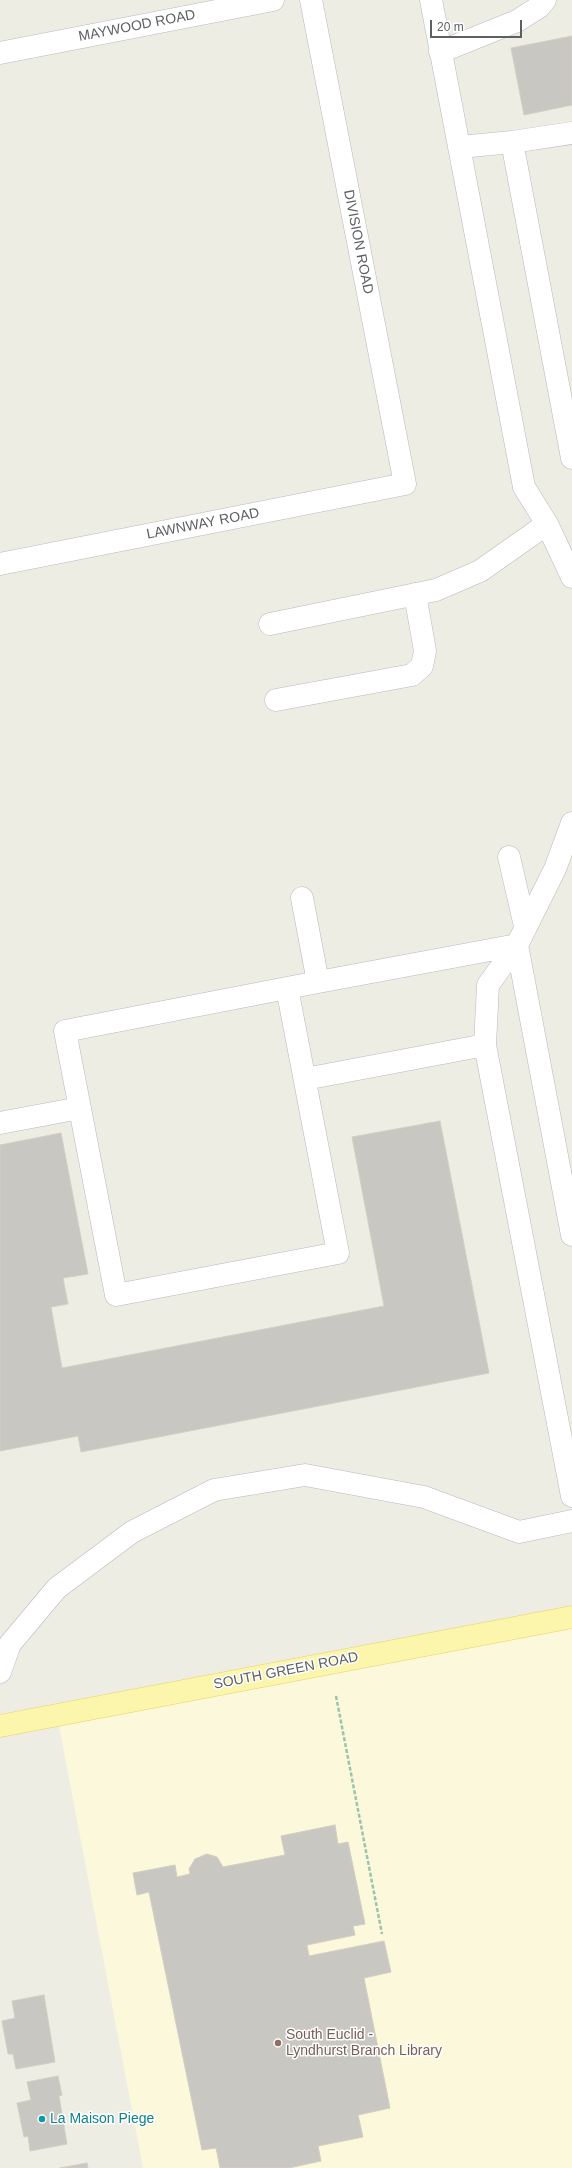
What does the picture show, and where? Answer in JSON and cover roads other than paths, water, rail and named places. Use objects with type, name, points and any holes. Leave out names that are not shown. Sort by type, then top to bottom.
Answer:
[{"type":"main road","name":"SOUTH GREEN ROAD","points":[[0,1726],[572,1617]]},
{"type":"street","name":"MAYWOOD ROAD","points":[[0,52],[273,0]]},
{"type":"street","name":"DIVISION ROAD","points":[[311,0],[405,484]]},
{"type":"street","points":[[431,0],[524,487],[547,524],[572,577]]},
{"type":"street","points":[[440,52],[517,21],[539,8],[545,0]]},
{"type":"street","points":[[460,147],[512,142],[572,133]]},
{"type":"street","points":[[512,142],[572,458]]},
{"type":"street","name":"LAWNWAY ROAD","points":[[0,564],[405,484]]},
{"type":"street","points":[[270,624],[436,590],[480,571],[547,524]]},
{"type":"street","points":[[276,700],[412,675],[422,666],[425,651],[415,594]]},
{"type":"street","points":[[572,823],[555,869],[521,936],[488,985],[485,1045],[572,1496]]},
{"type":"street","points":[[509,857],[572,1235]]},
{"type":"street","points":[[302,898],[318,982]]},
{"type":"street","points":[[287,988],[338,1252],[116,1295],[65,1031],[287,988],[318,982],[521,936]]},
{"type":"street","points":[[305,1079],[485,1045]]},
{"type":"street","points":[[0,1124],[80,1108]]},
{"type":"street","points":[[0,1672],[10,1644],[56,1588],[132,1532],[214,1490],[305,1475],[424,1496],[519,1532],[572,1521]]},
{"type":"place","name":"South Euclid - Lyndhurst Branch Library","points":[[278,2043]]},
{"type":"place","name":"La Maison Piege","points":[[42,2119]]}]
